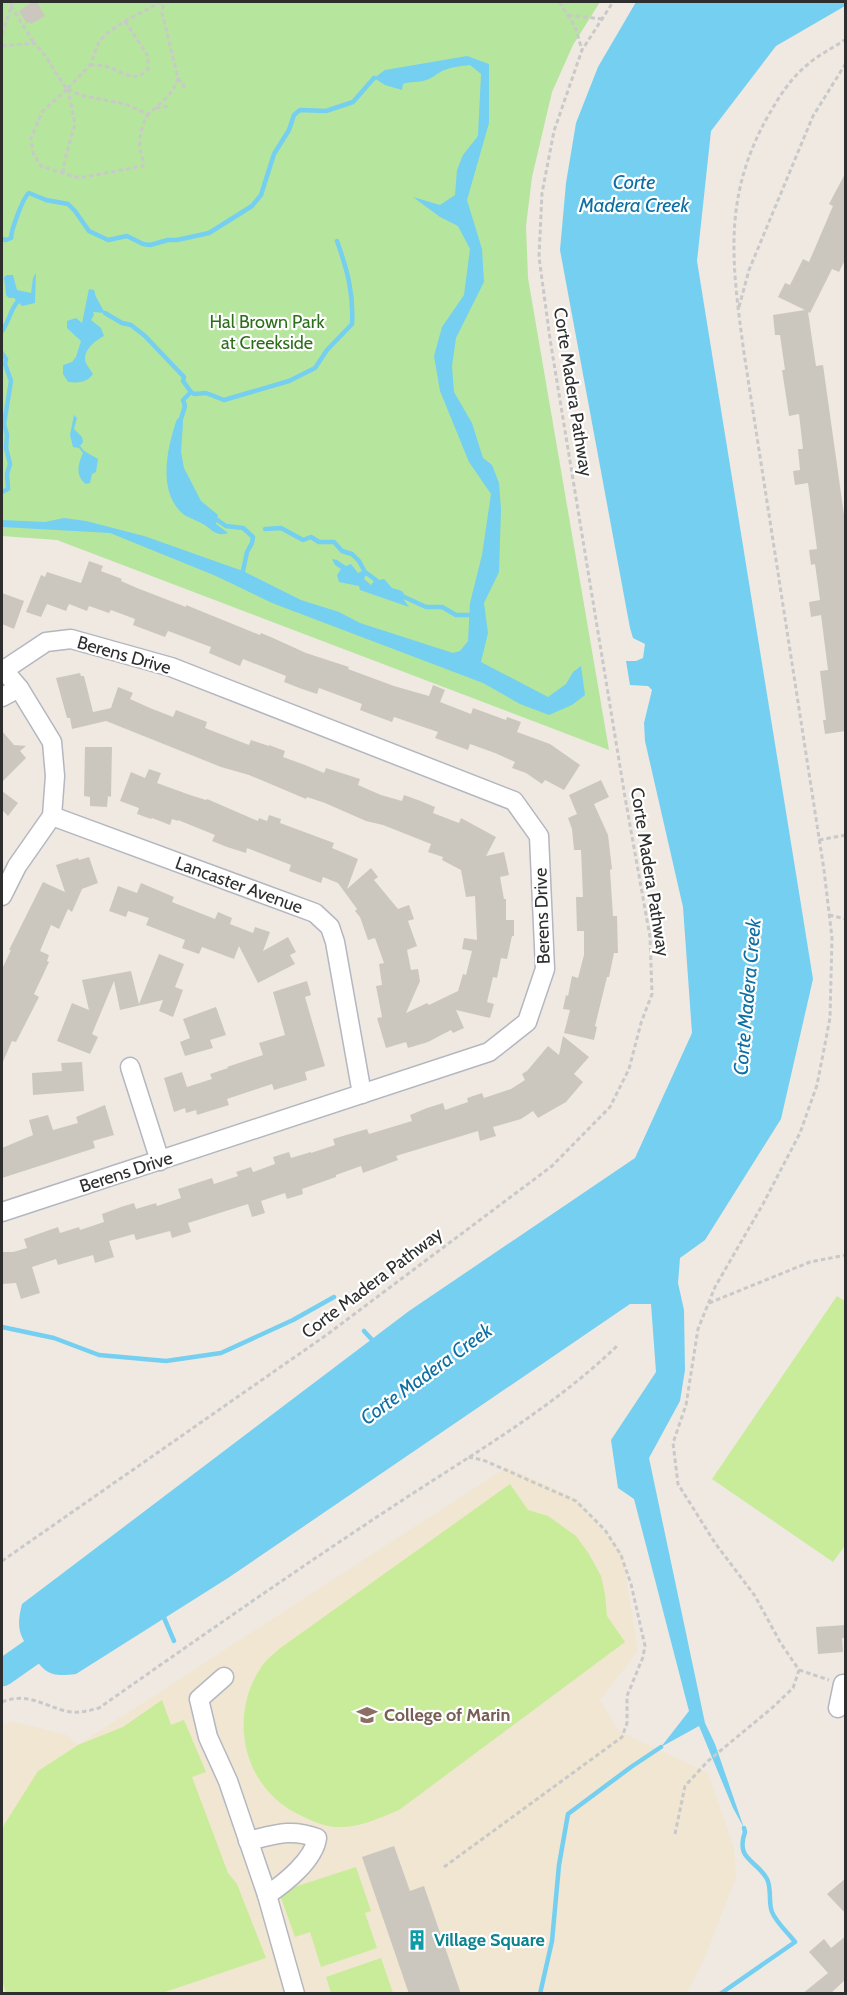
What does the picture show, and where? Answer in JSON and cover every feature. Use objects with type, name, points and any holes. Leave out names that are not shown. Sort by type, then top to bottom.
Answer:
[{"type":"street","name":"Berens Drive","points":[[2,1212],[489,1052],[527,1022],[545,969],[539,836],[514,801],[171,667],[71,639],[46,642],[3,669]]},
{"type":"street","points":[[2,896],[16,866],[52,816],[55,776],[52,742],[19,688],[3,669]]},
{"type":"street","points":[[2,697],[19,688]]},
{"type":"street","name":"Lancaster Avenue","points":[[52,816],[315,913],[330,927],[335,942],[362,1094]]},
{"type":"street","points":[[130,1066],[160,1161]]},
{"type":"street","points":[[225,1677],[199,1699],[208,1737],[228,1781],[267,1895],[295,1994]]},
{"type":"street","points":[[838,1707],[844,1684]]},
{"type":"street","points":[[248,1841],[288,1832],[303,1833],[316,1838],[315,1848],[308,1858],[286,1882],[267,1895]]},
{"type":"path","points":[[163,2],[113,28],[99,42],[90,65],[42,112],[31,138],[33,153],[41,166],[63,174],[84,177],[144,166],[140,148],[144,121],[172,90],[178,78]]},
{"type":"path","points":[[163,2],[162,13],[178,78],[184,85],[183,89]]},
{"type":"path","points":[[559,2],[574,26],[582,50]]},
{"type":"path","name":"Corte Madera Pathway","points":[[2,1561],[325,1336],[552,1166],[610,1107],[629,1069],[641,1023],[652,994],[650,936],[554,363],[539,257],[542,193],[554,131],[582,50],[613,2]]},
{"type":"path","points":[[2,34],[11,4]]},
{"type":"path","points":[[11,4],[34,43],[47,55],[58,77],[67,88],[81,95],[125,104],[148,114]]},
{"type":"path","points":[[568,15],[602,19]]},
{"type":"path","points":[[90,65],[102,65],[133,77],[144,74],[148,69],[147,56],[125,21]]},
{"type":"path","points":[[844,1684],[799,1670],[780,1642],[755,1596],[715,1543],[678,1484],[674,1443],[686,1405],[698,1329],[715,1287],[763,1204],[800,1133],[817,1085],[830,1018],[832,938],[738,309],[733,234],[741,180],[757,136],[782,91],[807,65],[846,39]]},
{"type":"path","points":[[2,46],[34,43]]},
{"type":"path","points":[[738,309],[749,270],[813,116],[846,63]]},
{"type":"path","points":[[63,174],[75,124],[67,88]]},
{"type":"path","points":[[154,108],[170,106]]},
{"type":"path","points":[[819,840],[846,835]]},
{"type":"path","points":[[829,915],[846,919]]},
{"type":"path","points":[[709,1303],[810,1262],[846,1255]]},
{"type":"path","points":[[2,1702],[13,1698],[23,1698],[66,1711],[83,1713],[99,1708],[308,1563],[568,1389],[618,1346]]},
{"type":"path","points":[[444,1867],[622,1737],[627,1723],[627,1696],[643,1657],[645,1646],[621,1555],[605,1530],[576,1501],[483,1460],[468,1457]]},
{"type":"path","points":[[675,1834],[685,1786],[708,1761],[793,1688],[799,1670]]},
{"type":"shaded area","name":"College of Marin","points":[[507,1467],[577,1499],[622,1553],[638,1651],[600,1700],[619,1731],[708,1773],[734,1848],[736,1877],[705,1957],[687,1993],[2,1994],[2,1724],[15,1722],[66,1735],[78,1745]]},
{"type":"green space","name":"Hal Brown Park at Creekside","points":[[2,2],[600,2],[573,45],[552,92],[532,177],[526,226],[528,278],[609,750],[57,540],[2,536]]},
{"type":"green space","points":[[837,1296],[846,1302],[846,1544],[833,1562],[712,1479]]},
{"type":"green space","points":[[510,1484],[528,1510],[548,1516],[576,1536],[601,1576],[607,1616],[625,1642],[399,1810],[361,1824],[337,1827],[312,1821],[280,1802],[265,1787],[254,1770],[247,1750],[244,1730],[245,1709],[250,1688],[262,1666],[279,1649]]},
{"type":"green space","points":[[162,1700],[171,1725],[184,1720],[206,1772],[192,1777],[228,1873],[237,1884],[266,1958],[162,1993],[6,1993],[2,1980],[2,1832],[4,1825],[38,1771],[78,1745],[123,1727]]},
{"type":"green space","points":[[356,1867],[371,1911],[365,1913],[377,1948],[321,1967],[310,1932],[295,1937],[279,1892]]},
{"type":"green space","points":[[381,1958],[393,1993],[331,1993],[326,1977]]},
{"type":"water","name":"Corte Madera Creek","points":[[636,2],[845,2],[845,6],[776,46],[711,131],[697,261],[813,979],[781,1119],[705,1240],[680,1258],[678,1283],[684,1310],[685,1370],[680,1401],[649,1458],[705,1723],[715,1744],[744,1828],[733,1808],[699,1726],[661,1747],[689,1711],[634,1499],[618,1488],[611,1440],[656,1372],[651,1304],[630,1304],[228,1578],[76,1674],[60,1675],[45,1670],[24,1641],[19,1625],[22,1604],[409,1311],[635,1158],[692,1033],[683,907],[645,741],[644,723],[652,690],[648,686],[630,685],[626,661],[643,658],[645,644],[633,638],[630,628],[560,250],[566,183],[576,123],[598,67]]},
{"type":"water","points":[[467,56],[489,64],[489,123],[467,200],[482,249],[484,282],[456,338],[452,366],[454,392],[472,423],[483,458],[492,465],[499,483],[501,509],[499,572],[484,603],[488,633],[481,662],[548,697],[566,684],[573,672],[581,666],[585,695],[572,705],[549,715],[520,704],[483,683],[272,603],[216,576],[110,533],[2,527],[2,520],[45,522],[64,518],[86,521],[144,536],[243,571],[301,600],[339,612],[360,623],[453,653],[460,651],[468,641],[470,603],[482,555],[491,494],[469,462],[440,391],[434,356],[442,327],[464,295],[470,249],[458,226],[440,217],[413,197],[440,205],[455,195],[457,170],[463,155],[478,136],[481,74],[470,65],[456,67],[442,71],[426,80],[403,84],[402,90],[385,85],[374,78],[385,70]]},
{"type":"water","points":[[36,273],[35,303],[22,306],[14,298],[6,295],[4,277],[13,275],[17,290],[31,293]]},
{"type":"water","points":[[89,289],[94,290],[105,313],[93,312],[91,320],[101,328],[104,336],[92,344],[85,356],[85,361],[93,374],[82,382],[68,382],[63,374],[63,365],[72,362],[76,357],[81,341],[67,328],[67,321],[76,318],[82,323]]},
{"type":"water","points":[[74,415],[77,418],[74,429],[82,437],[83,442],[80,446],[98,459],[96,472],[92,474],[90,483],[86,484],[78,470],[83,453],[79,448],[73,447],[70,435]]},
{"type":"water","points":[[181,417],[183,423],[181,452],[184,468],[201,501],[218,515],[216,524],[228,533],[217,533],[186,516],[171,496],[166,470],[170,443],[177,419]]},
{"type":"water","points":[[332,559],[346,566],[351,564],[358,573],[367,572],[364,579],[371,585],[374,581],[384,579],[392,588],[402,591],[409,607],[360,590],[359,586],[339,582],[337,575],[341,569]]},
{"type":"building","points":[[32,2],[37,2],[45,16],[27,24],[19,11]]},
{"type":"building","points":[[846,172],[846,258],[839,272],[832,269],[810,313],[808,312],[816,366],[823,365],[846,529],[846,731],[825,734],[823,720],[826,720],[820,671],[828,670],[821,615],[811,617],[809,602],[820,600],[815,564],[811,565],[809,550],[817,549],[808,483],[795,485],[793,471],[800,470],[798,449],[803,449],[799,414],[789,416],[782,370],[785,370],[780,335],[775,335],[773,315],[805,310],[778,297],[785,283],[790,285],[803,259],[809,262],[833,206],[829,204]]},
{"type":"building","points":[[89,561],[103,566],[101,571],[137,588],[260,635],[261,633],[306,653],[349,667],[348,669],[394,686],[429,696],[433,685],[445,690],[440,702],[471,714],[473,708],[506,720],[507,717],[521,722],[517,732],[550,744],[580,765],[564,790],[545,780],[542,784],[526,773],[512,768],[515,762],[495,753],[470,744],[468,750],[435,738],[438,732],[394,717],[392,722],[373,715],[360,710],[362,704],[319,688],[317,694],[302,689],[284,682],[286,676],[243,659],[240,666],[209,653],[211,647],[168,631],[165,637],[133,625],[135,619],[111,610],[109,613],[89,606],[87,611],[69,604],[66,611],[47,604],[41,617],[26,612],[41,575],[45,577],[47,572],[81,583]]},
{"type":"building","points":[[2,593],[24,601],[14,629],[2,624]]},
{"type":"building","points":[[80,673],[84,676],[93,712],[111,708],[118,687],[133,693],[130,699],[150,708],[173,717],[176,710],[207,722],[205,728],[249,745],[251,740],[269,745],[285,751],[283,757],[324,773],[326,768],[360,779],[358,785],[381,795],[402,801],[404,795],[418,800],[435,807],[433,813],[459,823],[461,818],[496,837],[486,856],[504,852],[509,875],[500,877],[504,899],[506,899],[506,920],[514,920],[514,936],[512,936],[507,959],[501,958],[497,978],[493,977],[487,1002],[494,1004],[490,1018],[456,1010],[464,1028],[453,1033],[451,1030],[428,1042],[408,1048],[406,1042],[386,1048],[377,1018],[382,1017],[376,986],[382,985],[379,964],[384,963],[375,938],[368,940],[360,917],[355,911],[357,909],[338,883],[323,877],[321,883],[289,871],[291,865],[247,848],[246,853],[227,847],[212,841],[215,835],[178,820],[172,819],[170,825],[137,814],[139,808],[120,801],[131,772],[145,778],[149,769],[161,773],[157,783],[207,799],[258,821],[259,818],[267,821],[269,815],[281,819],[280,823],[334,843],[332,848],[358,859],[347,889],[371,868],[378,877],[374,880],[398,909],[409,905],[414,919],[408,921],[417,946],[407,950],[411,970],[418,969],[420,981],[406,1013],[458,991],[463,974],[466,975],[472,951],[462,949],[464,938],[477,940],[475,896],[466,897],[461,870],[442,860],[443,857],[428,852],[431,844],[383,825],[366,821],[325,803],[307,797],[306,799],[249,775],[221,767],[106,721],[72,729],[56,678]]},
{"type":"building","points":[[2,731],[14,745],[26,746],[20,751],[26,758],[2,782]]},
{"type":"building","points":[[85,747],[112,747],[111,797],[108,796],[107,807],[90,806],[90,797],[84,796]]},
{"type":"building","points":[[601,780],[609,797],[594,804],[608,835],[612,869],[610,870],[613,916],[617,916],[618,953],[614,953],[609,977],[607,977],[595,1026],[597,1027],[594,1040],[564,1033],[570,1010],[563,1009],[566,995],[568,996],[572,976],[578,978],[584,955],[584,931],[577,931],[576,897],[583,897],[581,850],[574,850],[572,829],[568,818],[577,814],[569,795]]},
{"type":"building","points":[[2,791],[18,803],[8,816],[2,810]]},
{"type":"building","points":[[89,857],[98,883],[82,889],[72,912],[68,909],[59,929],[51,925],[40,951],[49,955],[47,961],[49,962],[34,994],[39,997],[16,1042],[12,1041],[2,1064],[2,969],[11,950],[9,950],[43,882],[65,892],[56,865]]},
{"type":"building","points":[[141,883],[174,897],[172,902],[215,919],[218,912],[232,918],[230,924],[253,933],[255,927],[270,932],[263,951],[288,937],[296,952],[290,955],[295,964],[258,983],[239,946],[234,959],[202,947],[199,954],[182,948],[185,940],[146,925],[149,918],[128,911],[126,917],[109,911],[118,886],[137,893]]},
{"type":"building","points":[[159,954],[184,964],[175,987],[183,990],[173,1017],[159,1011],[163,1000],[120,1010],[114,981],[92,1034],[98,1037],[90,1054],[57,1041],[72,1003],[89,1010],[82,980],[131,971],[139,1004]]},
{"type":"building","points":[[307,981],[311,995],[305,997],[325,1066],[305,1072],[307,1080],[274,1090],[272,1084],[227,1099],[229,1105],[197,1115],[196,1110],[186,1113],[185,1108],[174,1112],[164,1078],[182,1072],[187,1087],[212,1079],[210,1074],[263,1055],[259,1043],[285,1035],[273,992]]},
{"type":"building","points":[[216,1007],[226,1035],[210,1040],[213,1048],[185,1056],[180,1042],[190,1038],[183,1019]]},
{"type":"building","points":[[563,1036],[589,1057],[574,1074],[583,1082],[566,1102],[538,1118],[533,1111],[521,1119],[493,1127],[496,1136],[480,1141],[478,1131],[396,1156],[398,1160],[363,1173],[361,1166],[302,1189],[303,1194],[287,1199],[285,1193],[261,1201],[265,1213],[252,1217],[248,1204],[188,1223],[191,1232],[172,1238],[170,1231],[136,1240],[134,1234],[109,1241],[114,1257],[95,1263],[93,1255],[58,1265],[56,1259],[32,1267],[40,1293],[21,1299],[16,1283],[2,1284],[2,1252],[27,1248],[24,1239],[58,1227],[60,1233],[79,1227],[80,1230],[104,1222],[102,1214],[121,1207],[134,1203],[136,1209],[156,1203],[157,1206],[181,1198],[178,1189],[212,1178],[214,1184],[238,1176],[236,1172],[251,1167],[253,1172],[275,1164],[273,1157],[289,1152],[291,1158],[311,1153],[335,1145],[333,1139],[367,1129],[369,1134],[412,1121],[410,1115],[427,1108],[443,1103],[445,1110],[468,1102],[467,1098],[482,1093],[484,1098],[511,1089],[525,1080],[522,1074],[548,1046],[559,1055]]},
{"type":"building","points":[[82,1062],[84,1091],[33,1095],[32,1073],[62,1071],[61,1063]]},
{"type":"building","points":[[105,1105],[114,1135],[93,1141],[95,1148],[2,1178],[2,1148],[33,1135],[29,1120],[48,1115],[53,1130],[78,1123],[76,1117]]},
{"type":"building","points":[[846,1625],[846,1638],[842,1638],[843,1652],[818,1654],[816,1627]]},
{"type":"building","name":"Village Square","points":[[394,1846],[410,1891],[424,1886],[461,1994],[409,1994],[362,1857]]},
{"type":"building","points":[[846,1878],[846,1914],[827,1894]]},
{"type":"building","points":[[846,1936],[846,1979],[830,1994],[802,1994],[828,1973],[809,1952],[824,1939],[831,1948]]},
{"type":"waterway","points":[[2,239],[11,238],[18,214],[29,193],[46,200],[68,204],[89,231],[108,240],[127,236],[150,245],[209,233],[252,206],[261,195],[274,154],[289,130],[294,115],[300,110],[326,111],[353,102],[374,78]]},
{"type":"waterway","points":[[180,422],[185,406],[183,400],[191,392],[206,393],[224,400],[289,381],[315,368],[327,350],[352,324],[349,282],[337,241]]},
{"type":"waterway","points":[[2,331],[18,301]]},
{"type":"waterway","points":[[105,313],[122,323],[131,325],[145,336],[184,377],[183,381],[191,392]]},
{"type":"waterway","points":[[2,353],[6,359],[5,364],[11,381],[4,424],[10,464],[7,474],[8,489],[2,492]]},
{"type":"waterway","points":[[213,517],[226,526],[243,528],[253,537],[243,571]]},
{"type":"waterway","points":[[265,529],[281,528],[303,540],[311,537],[319,542],[334,542],[342,551],[352,554],[365,572],[380,583]]},
{"type":"waterway","points":[[400,595],[426,607],[442,607],[456,615],[469,615]]},
{"type":"waterway","points":[[2,1327],[54,1338],[99,1355],[166,1361],[221,1353],[293,1320],[334,1297]]},
{"type":"waterway","points":[[364,1331],[375,1343]]},
{"type":"waterway","points":[[162,1613],[174,1641]]},
{"type":"waterway","name":"Corte Madera Creek","points":[[2,1673],[62,1631]]},
{"type":"waterway","points":[[540,1994],[552,1941],[559,1865],[568,1814],[661,1747]]},
{"type":"waterway","points":[[720,1994],[795,1942],[772,1912],[767,1879],[745,1854],[744,1828]]},
{"type":"place","name":"College of Marin","points":[[367,1715]]},
{"type":"place","name":"Village Square","points":[[417,1940]]}]
